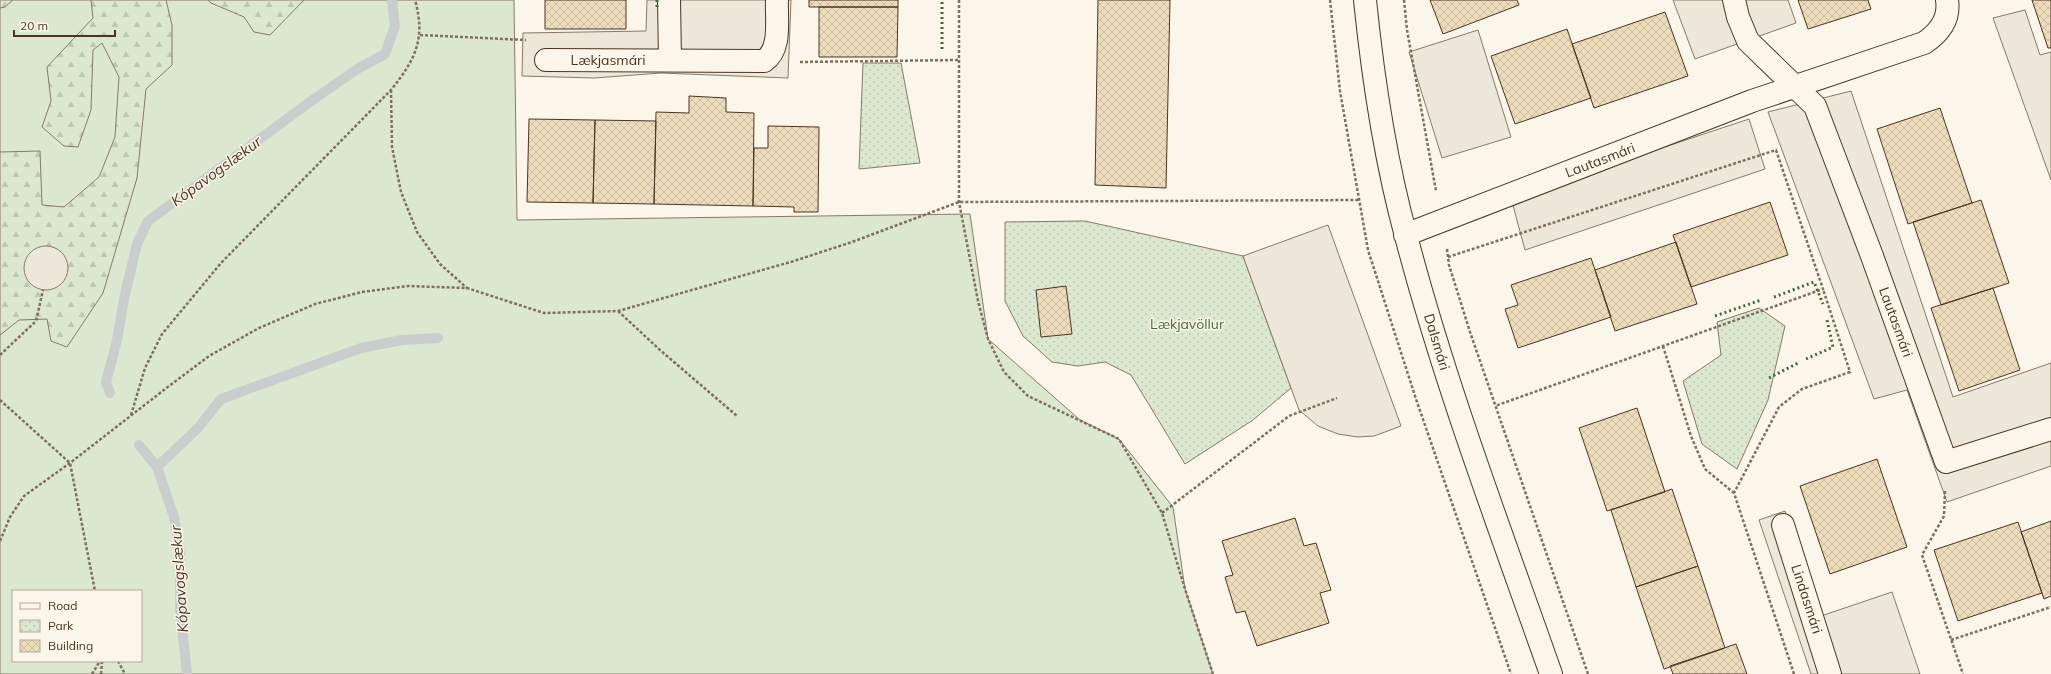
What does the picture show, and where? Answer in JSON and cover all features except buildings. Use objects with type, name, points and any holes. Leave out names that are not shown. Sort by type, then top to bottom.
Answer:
[{"type":"street","points":[[669,0],[670,60]]},
{"type":"street","points":[[772,56],[776,47],[777,0]]},
{"type":"street","name":"Dalsmári","points":[[1365,0],[1372,67],[1387,154],[1405,235],[1450,387],[1551,674]]},
{"type":"street","name":"Lautasmári","points":[[1734,0],[1738,17],[1748,41],[1815,106],[1872,256],[1946,462]]},
{"type":"street","name":"Lautasmári","points":[[1405,235],[1795,86],[1924,43],[1935,36],[1944,23],[1948,8],[1947,0]]},
{"type":"street","name":"Lækjasmári","points":[[546,60],[764,61],[772,56]]},
{"type":"street","points":[[1946,462],[2051,429]]},
{"type":"street","name":"Lindasmári","points":[[1783,525],[1830,674]]},
{"type":"path","points":[[131,415],[145,368],[162,334],[221,263],[391,90],[406,71],[420,35],[415,0]]},
{"type":"path","points":[[959,0],[959,202],[977,293],[988,339],[1004,372],[1028,396],[1119,439],[1162,513],[1213,674]]},
{"type":"path","points":[[1404,0],[1407,30],[1448,257],[1470,332],[1588,674]]},
{"type":"path","points":[[772,56],[798,62],[959,60]]},
{"type":"path","points":[[391,90],[392,147],[404,199],[417,232],[440,264],[467,288]]},
{"type":"path","points":[[1448,257],[1776,150],[1850,372],[1802,389],[1779,407],[1734,493]]},
{"type":"path","points":[[0,541],[10,517],[24,496],[70,464],[131,415],[209,356],[259,328],[315,304],[362,292],[408,286],[467,288],[544,313],[618,311],[794,261],[852,242],[959,202],[1358,200]]},
{"type":"path","points":[[1495,406],[1822,289]]},
{"type":"path","points":[[0,354],[36,320],[44,290]]},
{"type":"path","points":[[618,311],[660,350],[737,416]]},
{"type":"path","points":[[1663,346],[1691,436],[1705,469],[1734,493],[1794,674]]},
{"type":"path","points":[[1162,513],[1289,416],[1337,398]]},
{"type":"path","points":[[0,400],[70,464],[95,590]]},
{"type":"path","points":[[1946,462],[1944,516],[1922,555],[1963,674]]},
{"type":"path","points":[[1951,640],[2051,607]]},
{"type":"path","points":[[92,674],[100,662]]},
{"type":"path","points":[[101,662],[101,674]]},
{"type":"path","points":[[119,662],[125,674]]},
{"type":"green space","points":[[0,0],[514,0],[517,220],[970,214],[988,339],[1080,420],[1119,439],[1173,507],[1185,589],[1213,674],[0,674]]},
{"type":"green space","points":[[0,0],[13,0],[5,7],[0,8]]},
{"type":"green space","points":[[91,0],[166,0],[172,25],[172,65],[146,89],[137,178],[103,293],[67,347],[51,341],[47,319],[19,320],[0,335],[0,152],[40,151],[42,205],[64,207],[99,177],[115,137],[119,77],[102,43],[93,50],[91,110],[78,147],[64,146],[42,127],[51,101],[47,67],[93,18]]},
{"type":"green space","points":[[208,0],[304,0],[270,35],[254,32],[244,17],[211,3]]},
{"type":"green space","points":[[863,63],[901,63],[920,163],[859,169]]},
{"type":"green space","name":"Lækjavöllur","points":[[1085,221],[1243,256],[1291,388],[1253,420],[1185,464],[1131,375],[1105,362],[1078,366],[1052,362],[1023,336],[1005,301],[1005,222]]},
{"type":"green space","points":[[1759,308],[1785,326],[1768,400],[1737,469],[1702,444],[1683,381],[1721,355],[1717,322]]},
{"type":"shaded area","points":[[647,0],[791,0],[788,78],[661,73],[594,78],[522,76],[523,33],[646,31]]},
{"type":"shaded area","points":[[1673,0],[1788,0],[1796,23],[1695,59]]},
{"type":"shaded area","points":[[2025,10],[2040,55],[2051,52],[2051,180],[1993,18]]},
{"type":"shaded area","points":[[1478,30],[1511,137],[1442,158],[1409,52]]},
{"type":"shaded area","points":[[1851,91],[1953,397],[2051,363],[2051,466],[1947,502],[1907,390],[1874,399],[1768,112]]},
{"type":"shaded area","points":[[1749,119],[1765,169],[1525,250],[1511,198]]},
{"type":"shaded area","points":[[1328,225],[1401,426],[1374,436],[1358,437],[1338,434],[1318,426],[1299,410],[1243,256]]},
{"type":"shaded area","points":[[46,246],[58,250],[64,256],[68,268],[64,280],[58,286],[46,290],[34,286],[28,280],[24,268],[28,256],[34,250]]},
{"type":"shaded area","points":[[1785,511],[1821,616],[1892,592],[1920,674],[1811,674],[1759,520]]},
{"type":"waterway","name":"Kópavogslækur","points":[[110,393],[106,382],[117,340],[125,294],[137,244],[148,221],[314,99],[359,68],[385,54],[395,26],[392,0]]},
{"type":"waterway","points":[[157,467],[198,428],[221,399],[361,348],[402,340],[438,338]]},
{"type":"waterway","name":"Kópavogslækur","points":[[139,445],[157,467],[174,517],[180,553],[180,608],[187,674]]},
{"type":"hedge","points":[[657,0],[657,8]]},
{"type":"hedge","points":[[942,0],[942,49]]},
{"type":"hedge","points":[[1774,297],[1814,282],[1823,304]]},
{"type":"hedge","points":[[1715,316],[1761,300]]},
{"type":"hedge","points":[[1806,359],[1833,347],[1827,320]]},
{"type":"hedge","points":[[1769,378],[1798,363]]}]
